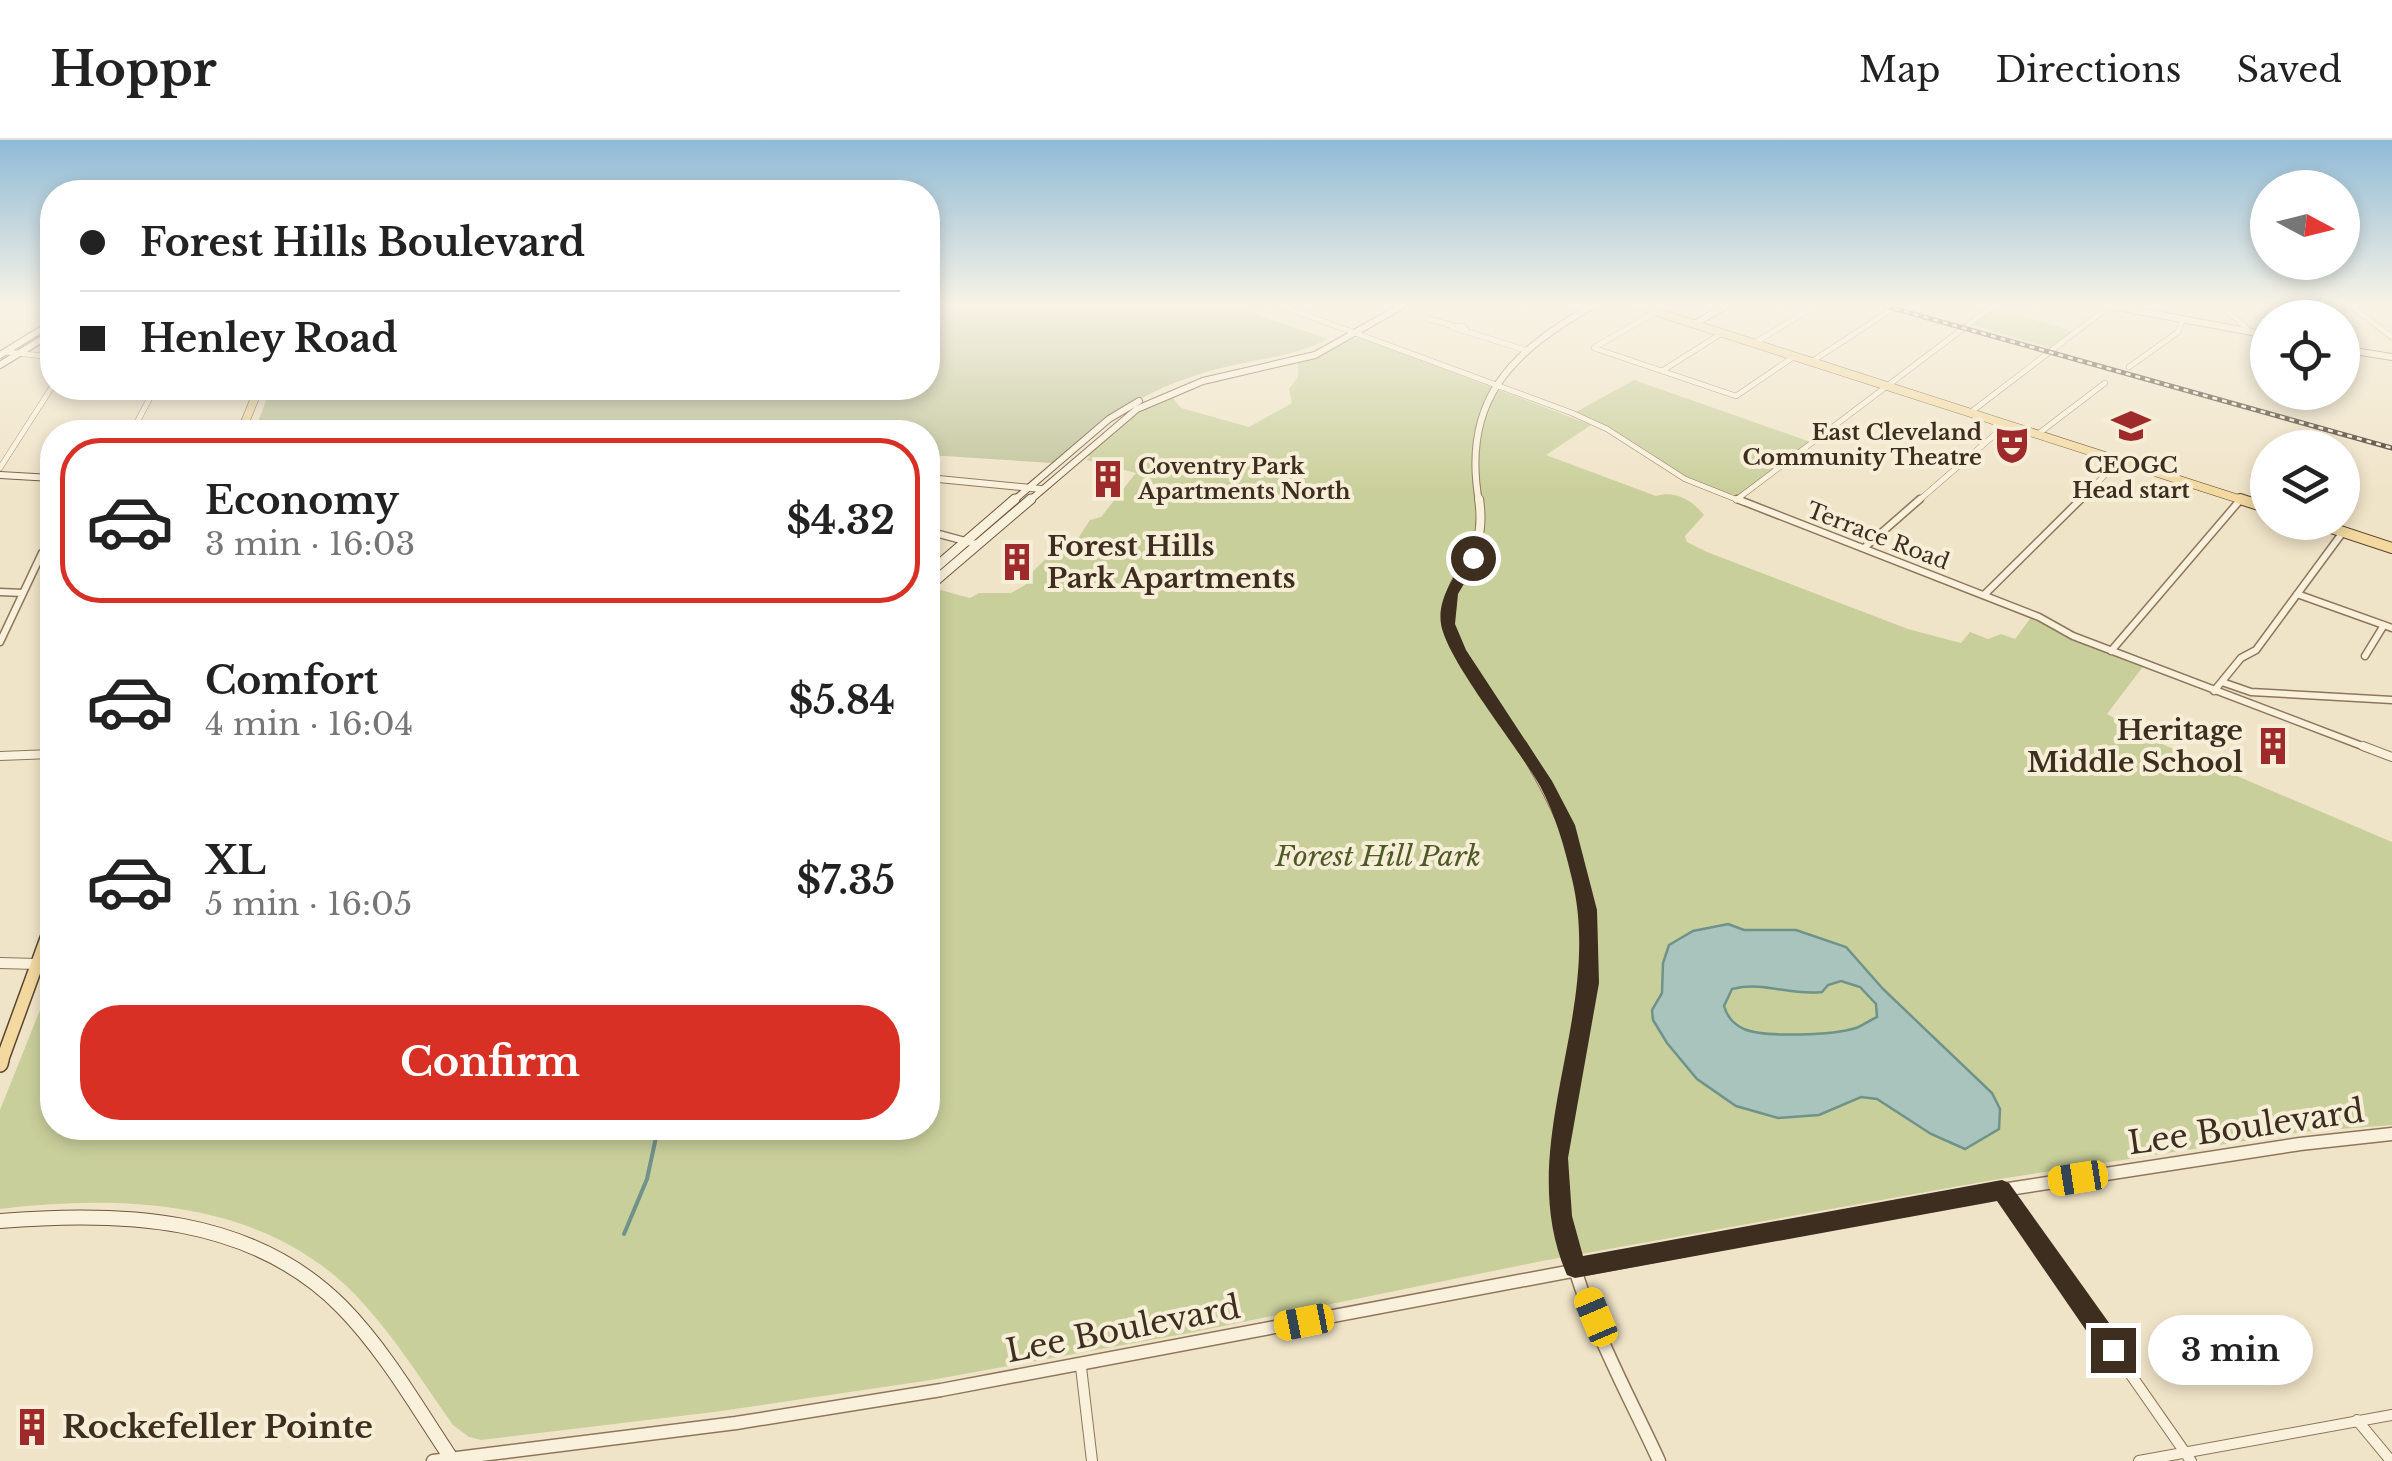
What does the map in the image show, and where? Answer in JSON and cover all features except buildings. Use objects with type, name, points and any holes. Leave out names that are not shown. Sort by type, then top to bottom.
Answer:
[{"type":"main road","points":[[940,574],[1030,486],[1121,411],[1200,379],[1244,368]]},
{"type":"main road","points":[[1830,368],[2250,502]]},
{"type":"main road","points":[[940,565],[1137,409],[1200,379]]},
{"type":"main road","points":[[0,471],[40,476]]},
{"type":"main road","points":[[2360,538],[2392,548]]},
{"type":"main road","points":[[0,1064],[40,978]]},
{"type":"main road","points":[[0,1221],[72,1215],[146,1218],[197,1226],[266,1252],[324,1291],[350,1317],[452,1460]]},
{"type":"street","name":"Terrace Road","points":[[1451,368],[1591,422],[1675,474],[1736,500],[1984,595],[2214,692],[2392,757]]},
{"type":"street","points":[[1509,368],[1494,384],[1480,416],[1473,455],[1482,525],[1480,541],[1452,594],[1448,624],[1459,650],[1547,784],[1567,825],[1582,875],[1591,950],[1589,983],[1558,1158],[1562,1216],[1575,1268],[1658,1461]]},
{"type":"street","points":[[1652,368],[1736,396],[1777,368]]},
{"type":"street","points":[[1662,371],[1667,368]]},
{"type":"street","points":[[1736,500],[1912,368]]},
{"type":"street","points":[[1971,412],[2029,368]]},
{"type":"street","points":[[2038,434],[2104,384]]},
{"type":"street","points":[[0,471],[44,400]]},
{"type":"street","points":[[1864,548],[2007,424]]},
{"type":"street","points":[[1984,595],[2120,460]]},
{"type":"street","points":[[940,479],[1041,488]]},
{"type":"street","points":[[2111,651],[2241,499]]},
{"type":"street","points":[[940,534],[971,542]]},
{"type":"street","points":[[2214,692],[2241,658],[2256,650],[2337,540]]},
{"type":"street","points":[[0,642],[40,557]]},
{"type":"street","points":[[0,592],[23,593]]},
{"type":"street","points":[[2297,594],[2388,627],[2365,656]]},
{"type":"street","points":[[2222,682],[2251,692],[2392,700]]},
{"type":"street","points":[[2246,704],[2251,692]]},
{"type":"street","points":[[0,756],[40,754]]},
{"type":"street","points":[[0,963],[40,963]]},
{"type":"street","name":"Lee Boulevard","points":[[433,1461],[736,1422],[1080,1367],[1575,1268],[2002,1190],[2300,1144],[2392,1134]]},
{"type":"street","points":[[2002,1190],[2187,1456]]},
{"type":"street","points":[[1080,1367],[1092,1461]]},
{"type":"street","points":[[2140,1461],[2187,1456],[2392,1414]]},
{"type":"street","points":[[2357,1420],[2390,1461]]},
{"type":"green space","points":[[940,368],[1223,368],[1175,383],[1132,404],[1052,463],[940,456],[940,420],[259,420],[266,400],[940,400]]},
{"type":"green space","name":"Forest Hill Park","points":[[1298,368],[1440,368],[1591,425],[1546,455],[1656,496],[1670,494],[1689,501],[1704,515],[1685,536],[1687,542],[1707,552],[1908,629],[1961,643],[1970,632],[1988,639],[2001,634],[2015,639],[2033,615],[2073,636],[2145,664],[2107,714],[2148,738],[2392,842],[2392,1125],[2302,1132],[1993,1180],[1542,1261],[1189,1333],[931,1380],[714,1412],[481,1440],[469,1437],[453,1425],[362,1302],[325,1268],[284,1242],[241,1224],[146,1205],[97,1203],[0,1209],[0,1110],[40,1010],[40,1140],[940,1140],[940,590],[970,598],[979,593],[1011,593],[1025,585],[1031,573],[1051,554],[1073,546],[1090,520],[1101,517],[1136,473],[1086,460],[1090,457],[1086,455],[1140,410],[1173,398],[1181,408],[1249,427],[1292,403],[1289,389],[1298,377]]},
{"type":"green space","points":[[1634,380],[1811,442],[1739,495],[1722,493],[1680,474],[1576,412]]},
{"type":"water","points":[[1728,924],[1744,930],[1796,930],[1846,947],[1883,989],[1992,1093],[2000,1109],[1999,1129],[1965,1149],[1931,1134],[1877,1099],[1861,1097],[1819,1115],[1778,1118],[1736,1106],[1697,1079],[1653,1020],[1652,1010],[1662,993],[1663,963],[1669,945],[1693,931]],"holes":[[[1841,981],[1860,987],[1876,1004],[1877,1017],[1856,1028],[1832,1032],[1754,1032],[1734,1022],[1724,1006],[1732,989],[1744,987],[1822,992],[1828,985]]]},
{"type":"waterway","points":[[624,1234],[647,1179],[655,1140]]},
{"type":"railway","points":[[2105,368],[2392,448]]},
{"type":"place","name":"CEOGC Head start","points":[[2131,426]]},
{"type":"place","name":"East Cleveland Community Theatre","points":[[2012,445]]},
{"type":"place","name":"Coventry Park Apartments North","points":[[1108,479]]},
{"type":"place","name":"Forest Hills Park Apartments","points":[[1017,562]]},
{"type":"place","name":"Heritage Middle School","points":[[2273,746]]},
{"type":"place","name":"Rockefeller Pointe","points":[[32,1427]]},
{"type":"route","points":[[1473,558],[1448,604],[1448,624],[1459,650],[1547,784],[1567,825],[1588,910],[1589,983],[1558,1158],[1562,1216],[1575,1268],[2002,1190],[2113,1350]]}]
